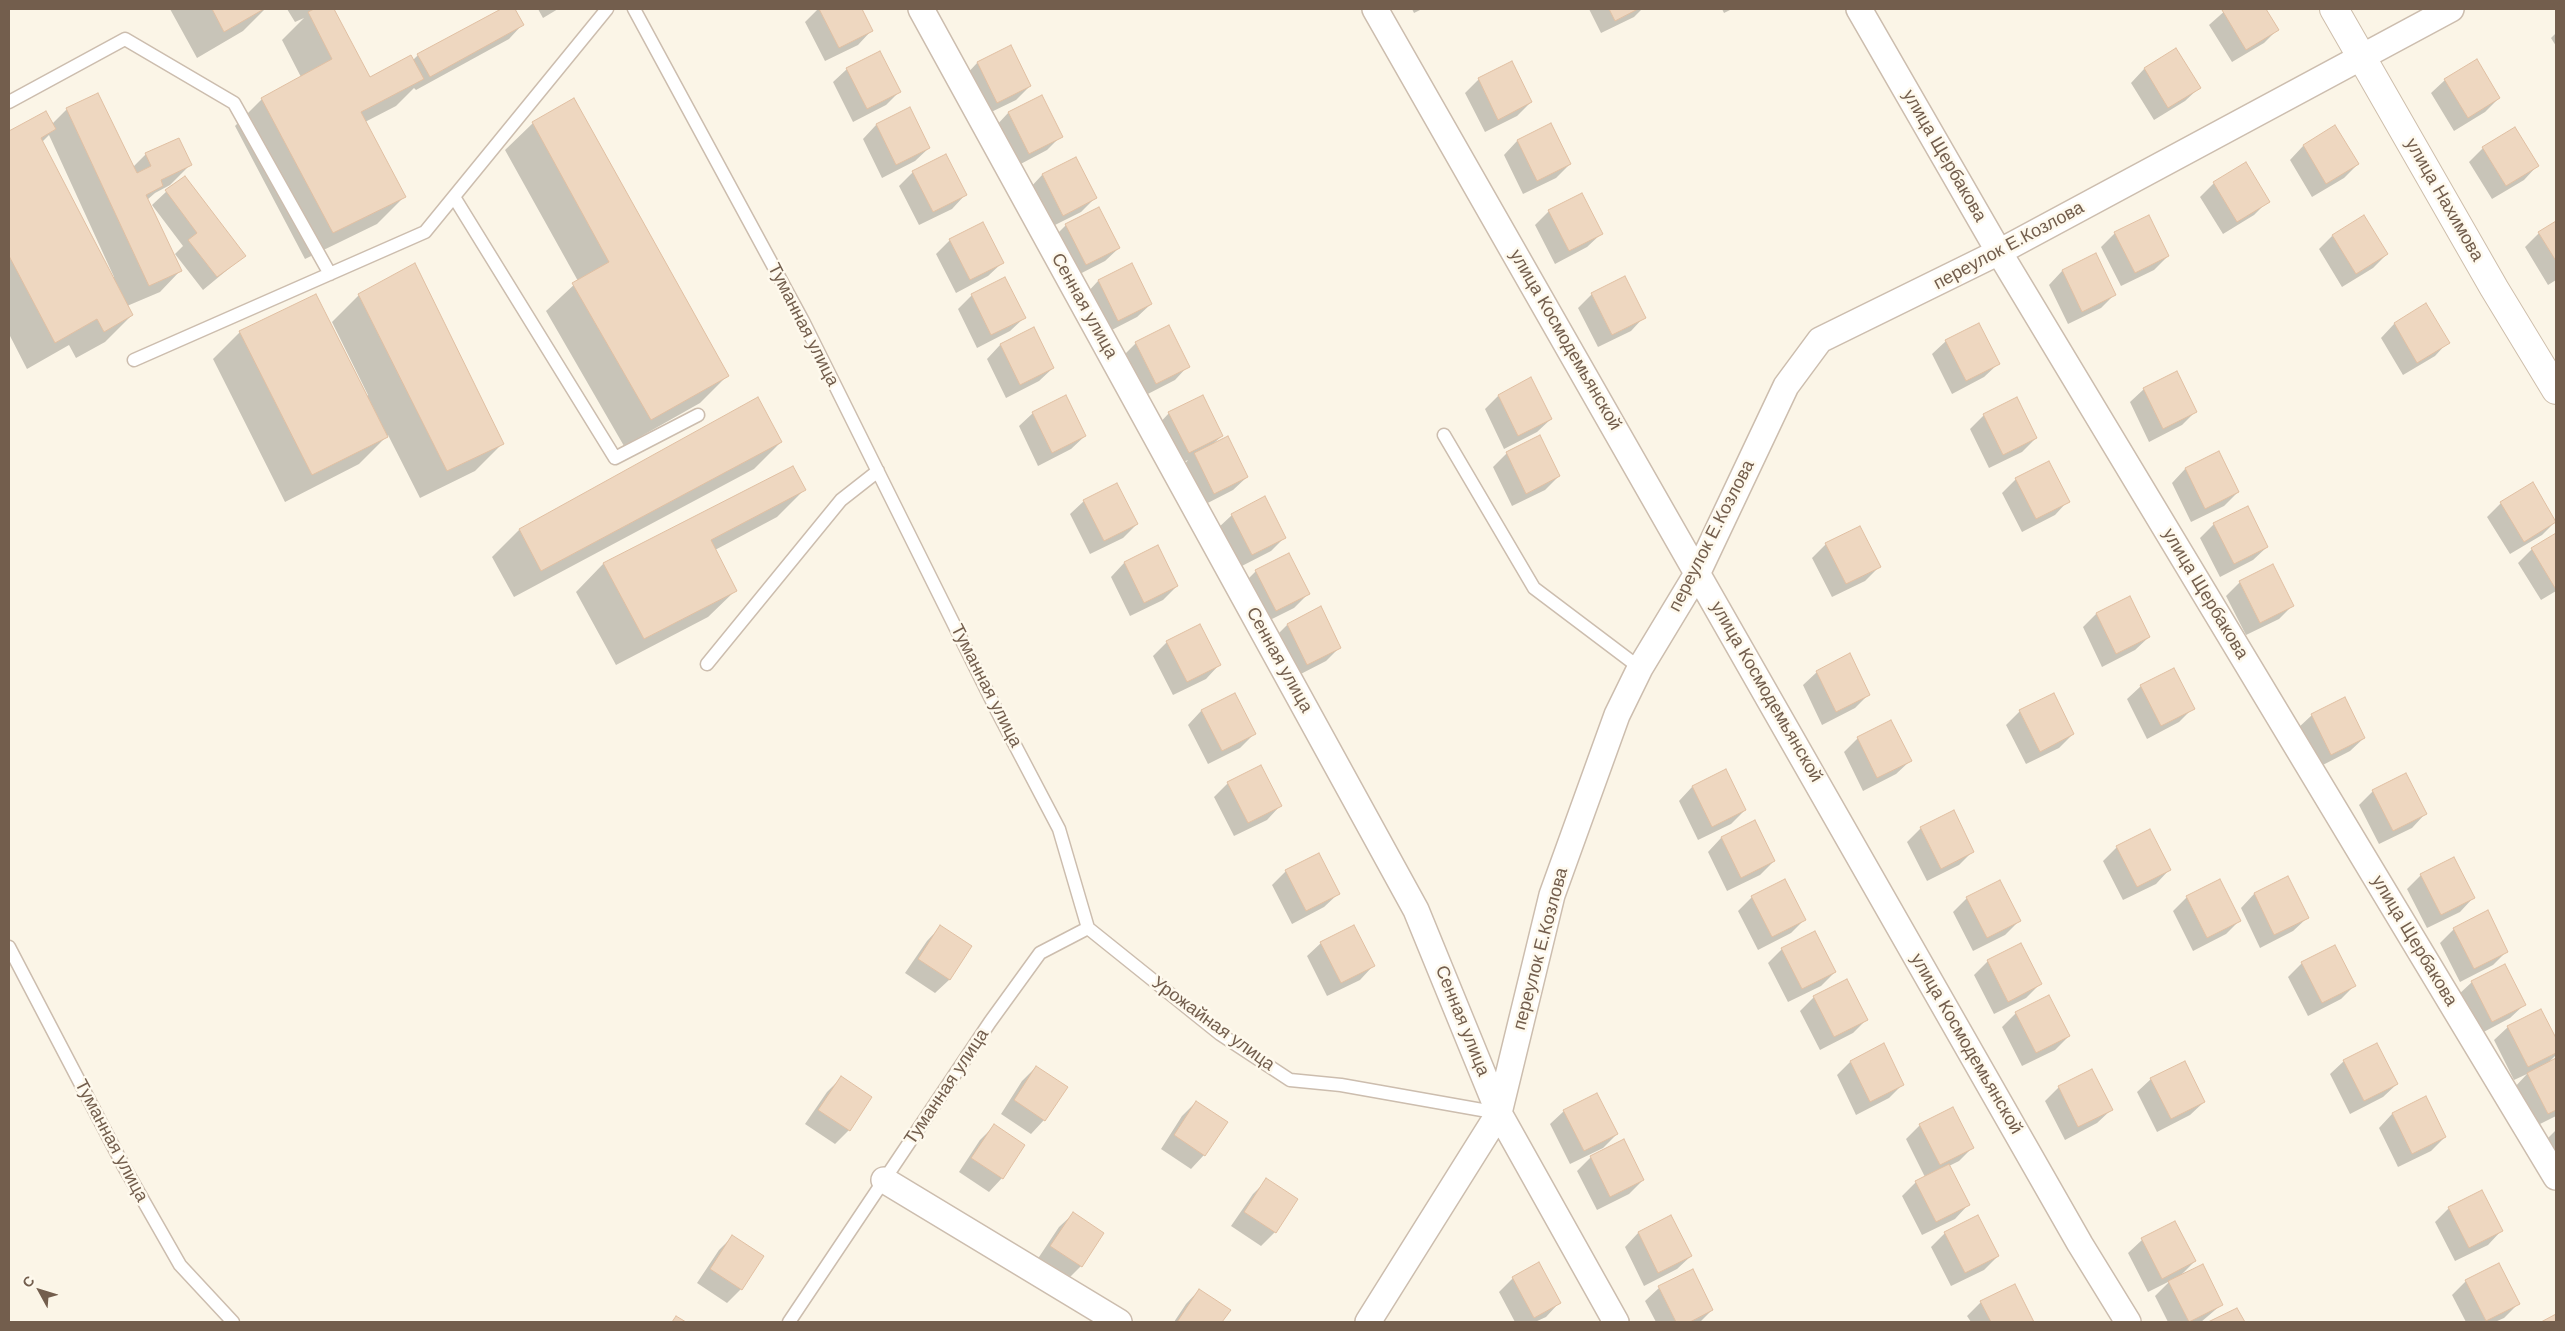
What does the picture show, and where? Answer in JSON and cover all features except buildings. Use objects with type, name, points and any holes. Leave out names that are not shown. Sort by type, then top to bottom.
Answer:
[{"type":"main road","name":"улица Нахимова","points":[[2334,9],[2494,288],[2556,390]]},
{"type":"street","name":"Сенная улица","points":[[920,9],[1416,910],[1500,1113],[1616,1322]]},
{"type":"street","name":"улица Космодемьянской","points":[[1375,9],[2075,1235],[2128,1322]]},
{"type":"street","name":"улица Щербакова","points":[[1859,9],[1999,252],[2556,1177]]},
{"type":"street","name":"переулок Е.Козлова","points":[[1368,1322],[1500,1113],[1552,895],[1617,715],[1640,668],[1698,572],[1786,386],[1820,340],[1999,252],[2451,9]]},
{"type":"street","points":[[884,1180],[1119,1322]]},
{"type":"lane","points":[[134,360],[425,232],[607,9]]},
{"type":"lane","name":"Туманная улица","points":[[634,9],[803,321],[1059,829],[1088,928],[1040,953],[990,1022],[789,1322]]},
{"type":"lane","points":[[9,102],[125,39],[234,103],[330,274]]},
{"type":"lane","points":[[454,197],[615,458],[698,415]]},
{"type":"lane","points":[[1444,436],[1534,588],[1640,668]]},
{"type":"lane","points":[[707,664],[841,500],[878,471]]},
{"type":"lane","name":"Урожайная улица","points":[[1088,928],[1220,1034],[1290,1080],[1341,1085],[1500,1113]]},
{"type":"lane","name":"Туманная улица","points":[[9,947],[123,1166],[180,1265],[233,1322]]}]
